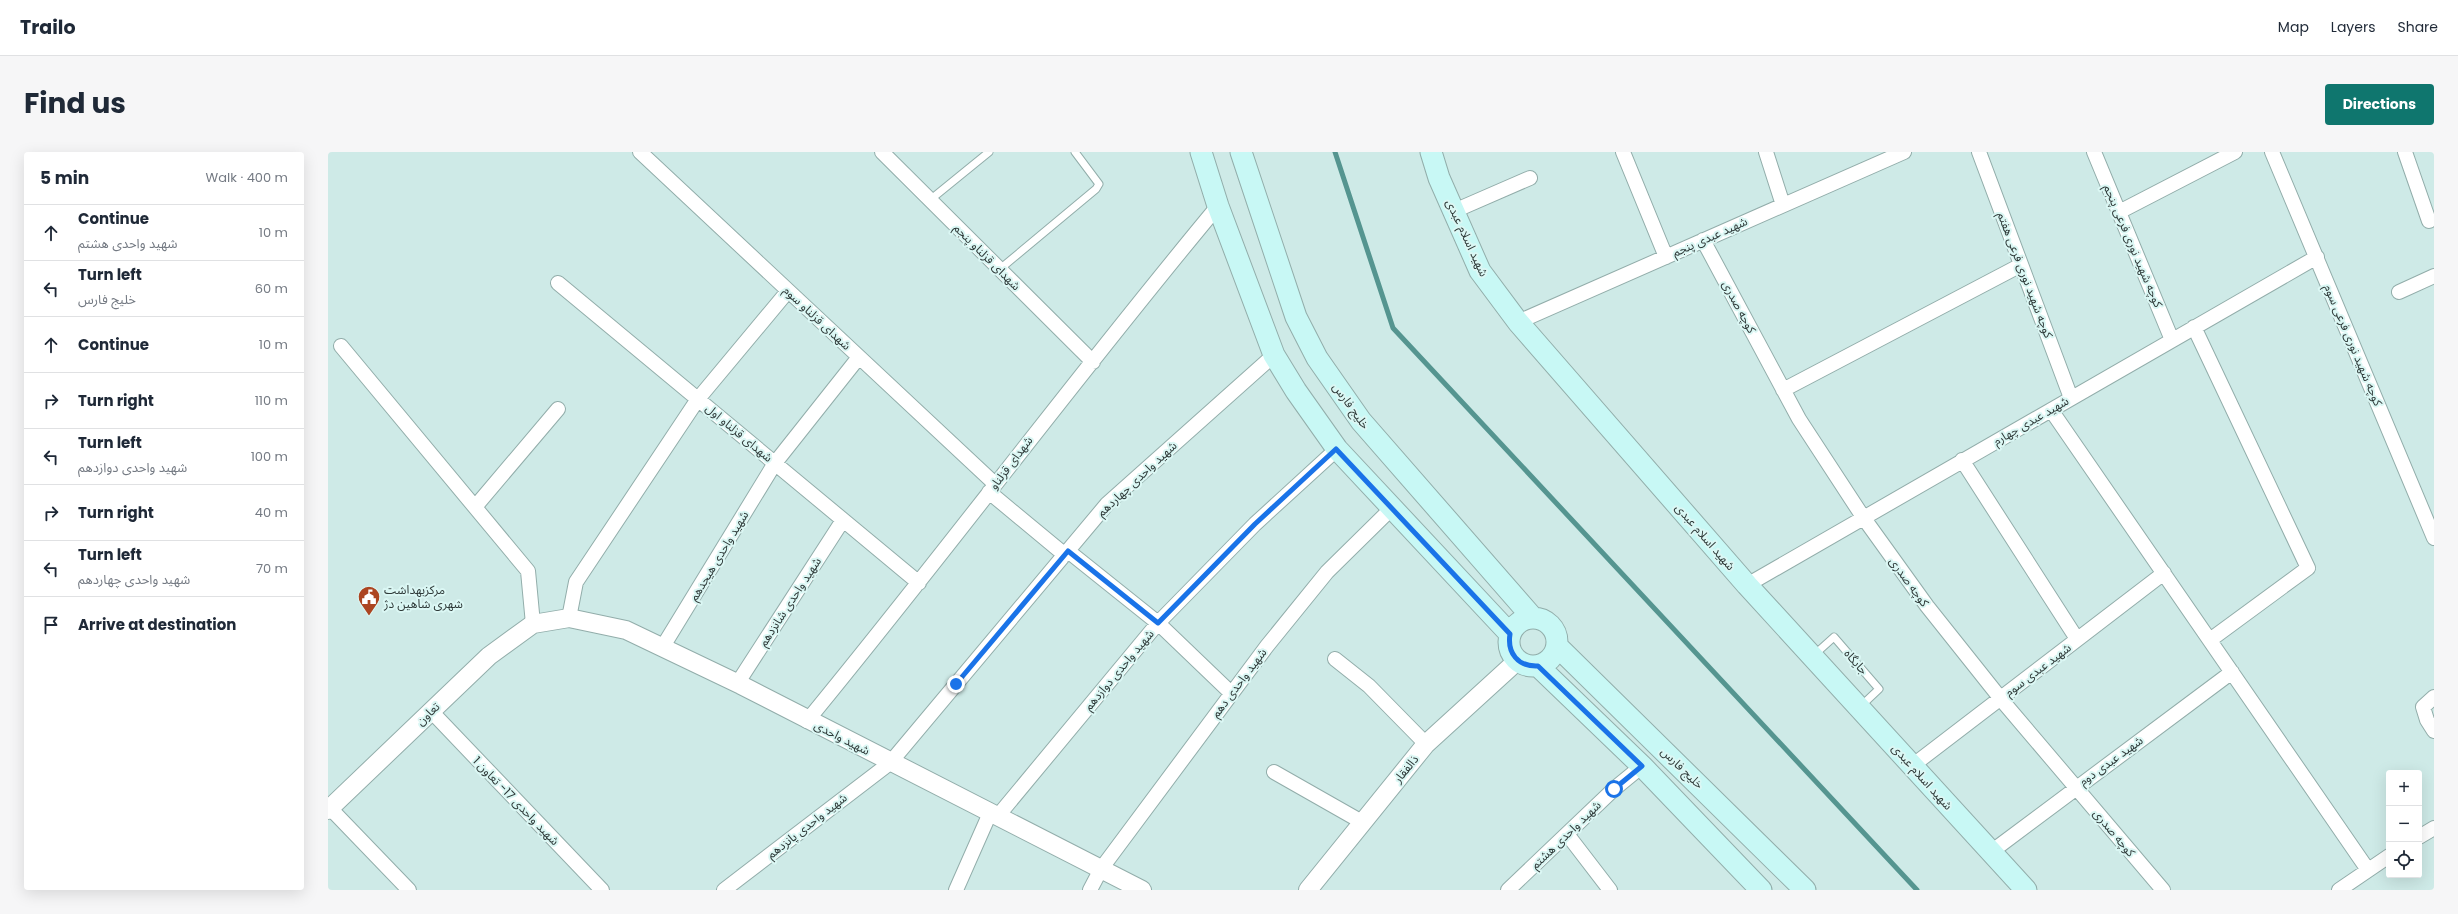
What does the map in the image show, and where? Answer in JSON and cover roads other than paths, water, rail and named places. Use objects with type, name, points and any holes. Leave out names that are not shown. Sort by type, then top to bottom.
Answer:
[{"type":"main road","points":[[1201,152],[1218,206],[1274,355],[1296,391],[1336,449],[1510,634]]},
{"type":"main road","name":"خلیج فارس","points":[[1241,152],[1296,317],[1317,358],[1361,421],[1533,618]]},
{"type":"main road","name":"شهید اسلام عبدی","points":[[1431,152],[1439,178],[1480,271],[1518,322],[1747,585],[2026,890]]},
{"type":"main road","points":[[1533,618],[1540,618],[1552,626],[1556,632],[1558,647],[1551,660],[1538,666],[1524,665],[1517,661],[1510,648],[1510,634],[1519,622],[1533,618]]},
{"type":"main road","name":"خلیج فارس","points":[[1558,647],[1805,890]]},
{"type":"main road","points":[[1538,666],[1642,766],[1761,890]]},
{"type":"street","name":"شهدای قزلناو سوم","points":[[640,152],[859,357],[992,488],[1066,553],[1158,623],[1232,693]]},
{"type":"street","name":"شهدای قزلناو پنجم","points":[[882,152],[1093,362]]},
{"type":"street","points":[[1623,152],[1666,257]]},
{"type":"street","points":[[1766,152],[1783,205]]},
{"type":"street","name":"شهید عبدی پنجم","points":[[1518,322],[1904,152]]},
{"type":"street","name":"کوچه شهید نوری فرعی هفتم","points":[[1979,152],[2071,398]]},
{"type":"street","name":"کوچه شهید نوری فرعی پنجم","points":[[2094,152],[2172,340]]},
{"type":"street","points":[[2119,212],[2235,152]]},
{"type":"street","name":"کوچه شهید نوری فرعی سوم","points":[[2272,152],[2434,538]]},
{"type":"street","points":[[2405,152],[2429,221]]},
{"type":"street","points":[[1454,211],[1530,178]]},
{"type":"street","name":"شهدای قزلناو","points":[[807,721],[919,583],[1047,416],[1093,362],[1218,206]]},
{"type":"street","name":"کوچه صدری","points":[[1703,240],[1799,419],[1863,518],[1926,606],[2000,698],[2163,890]]},
{"type":"street","name":"شهید عبدی چهارم","points":[[1747,585],[1962,460],[2317,258]]},
{"type":"street","points":[[1784,390],[2021,265]]},
{"type":"street","points":[[2399,292],[2434,276]]},
{"type":"street","name":"شهدای قزلناو اول","points":[[558,283],[919,583]]},
{"type":"street","points":[[569,618],[576,582],[698,399],[788,291]]},
{"type":"street","points":[[2194,327],[2308,568],[2210,640]]},
{"type":"street","points":[[341,346],[528,571],[533,624]]},
{"type":"street","name":"شهید واحدی چهاردهم","points":[[890,763],[1107,504],[1274,355]]},
{"type":"street","name":"شهید واحدی هیجدهم","points":[[662,648],[775,463],[859,357]]},
{"type":"street","points":[[475,507],[558,410]]},
{"type":"street","points":[[2051,410],[2368,870]]},
{"type":"street","name":"شهید واحدی دوازدهم","points":[[956,890],[993,815],[1158,623],[1255,524],[1336,449]]},
{"type":"street","points":[[1962,460],[2077,639]]},
{"type":"street","name":"شهید واحدی دهم","points":[[1090,890],[1101,869],[1232,693],[1327,572],[1392,508]]},
{"type":"street","name":"شهید واحدی شانزدهم","points":[[737,684],[843,520]]},
{"type":"street","name":"شهید عبدی سوم","points":[[1912,766],[2164,573]]},
{"type":"street","name":"شهید واحدی","points":[[533,624],[569,618],[626,630],[737,684],[807,721],[1142,890]]},
{"type":"street","name":"تعاون","points":[[329,809],[489,656],[533,624]]},
{"type":"street","points":[[1335,659],[1369,686],[1426,744]]},
{"type":"street","name":"ذالفقار","points":[[1308,890],[1426,744],[1517,661]]},
{"type":"street","name":"شهید عبدی دوم","points":[[1990,852],[2232,672]]},
{"type":"street","points":[[2434,697],[2423,707],[2426,720],[2434,731]]},
{"type":"street","name":"شهید واحدی 17- تعاون 1","points":[[431,712],[602,890]]},
{"type":"street","name":"شهید واحدی پانزدهم","points":[[724,890],[890,763]]},
{"type":"street","name":"شهید واحدی هشتم","points":[[1508,890],[1614,789],[1642,766]]},
{"type":"street","points":[[1274,772],[1362,822]]},
{"type":"street","points":[[329,809],[409,890]]},
{"type":"street","points":[[2422,835],[2434,828]]},
{"type":"street","points":[[1567,834],[1610,890]]},
{"type":"street","points":[[2339,890],[2386,858]]},
{"type":"lane","points":[[930,200],[990,152]]},
{"type":"lane","points":[[1000,269],[1096,189],[1099,184],[1096,178],[1075,152]]},
{"type":"lane","name":"جایگاه","points":[[1812,656],[1834,637],[1879,689],[1859,707]]},
{"type":"waterway","points":[[1335,152],[1393,328],[1917,890]]},
{"type":"place","name":"مرکزبهداشت شهری شاهین دژ","points":[[369,616]]}]
